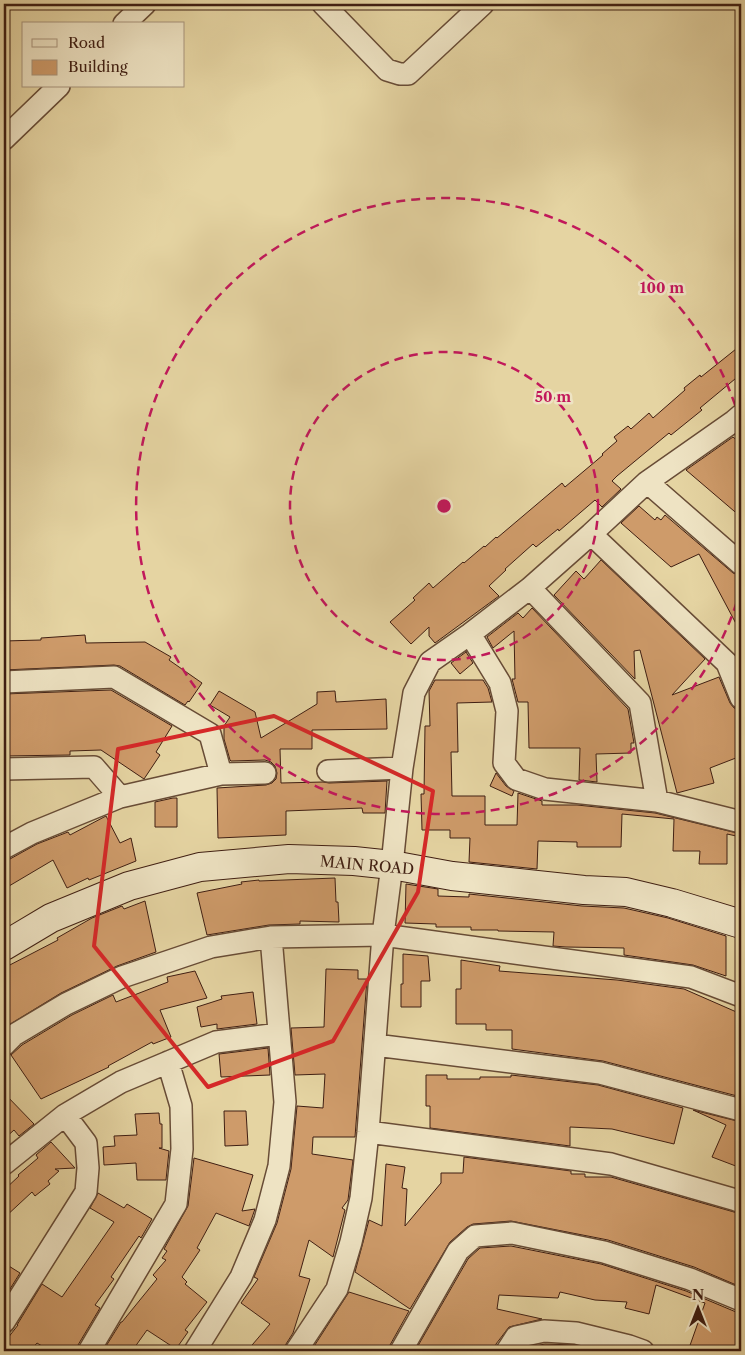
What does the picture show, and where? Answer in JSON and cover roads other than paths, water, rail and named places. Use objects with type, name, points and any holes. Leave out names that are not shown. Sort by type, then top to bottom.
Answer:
[{"type":"street","points":[[126,22],[145,4]]},
{"type":"street","points":[[323,4],[387,70],[400,74],[408,74],[483,4]]},
{"type":"street","points":[[4,139],[57,88]]},
{"type":"street","points":[[296,1351],[337,1289],[351,1242],[361,1198],[383,935],[402,768],[414,693],[430,662],[530,588],[647,482],[739,421]]},
{"type":"street","points":[[647,482],[741,564]]},
{"type":"street","points":[[591,534],[727,663],[741,698]]},
{"type":"street","points":[[530,588],[640,703],[657,800]]},
{"type":"street","points":[[470,634],[500,683],[507,711],[504,763],[516,779],[546,789],[657,800],[741,822]]},
{"type":"street","points":[[4,682],[114,677],[210,734],[221,774]]},
{"type":"street","points":[[4,769],[94,767],[120,797]]},
{"type":"street","points":[[328,771],[402,768]]},
{"type":"street","points":[[4,848],[32,833],[120,797],[221,774],[265,773]]},
{"type":"street","name":"MAIN ROAD","points":[[4,946],[51,918],[129,886],[200,866],[289,859],[354,861],[392,865],[452,876],[584,890],[626,892],[672,903],[741,924]]},
{"type":"street","points":[[4,1045],[14,1035],[66,1004],[122,976],[211,947],[271,937],[383,935],[691,977],[741,996]]},
{"type":"street","points":[[195,1351],[241,1277],[265,1220],[279,1166],[285,1102],[271,937]]},
{"type":"street","points":[[4,1164],[65,1115],[121,1082],[216,1042],[279,1034]]},
{"type":"street","points":[[375,1045],[600,1072],[741,1110]]},
{"type":"street","points":[[89,1351],[176,1204],[182,1149],[181,1106],[168,1062]]},
{"type":"street","points":[[4,1322],[86,1192],[88,1168],[86,1143],[65,1115]]},
{"type":"street","points":[[368,1132],[611,1164],[741,1202]]},
{"type":"street","points":[[401,1351],[458,1250],[475,1236],[512,1233],[604,1252],[690,1279],[741,1300]]},
{"type":"street","points":[[507,1351],[516,1337],[544,1330],[576,1333],[643,1351]]}]
